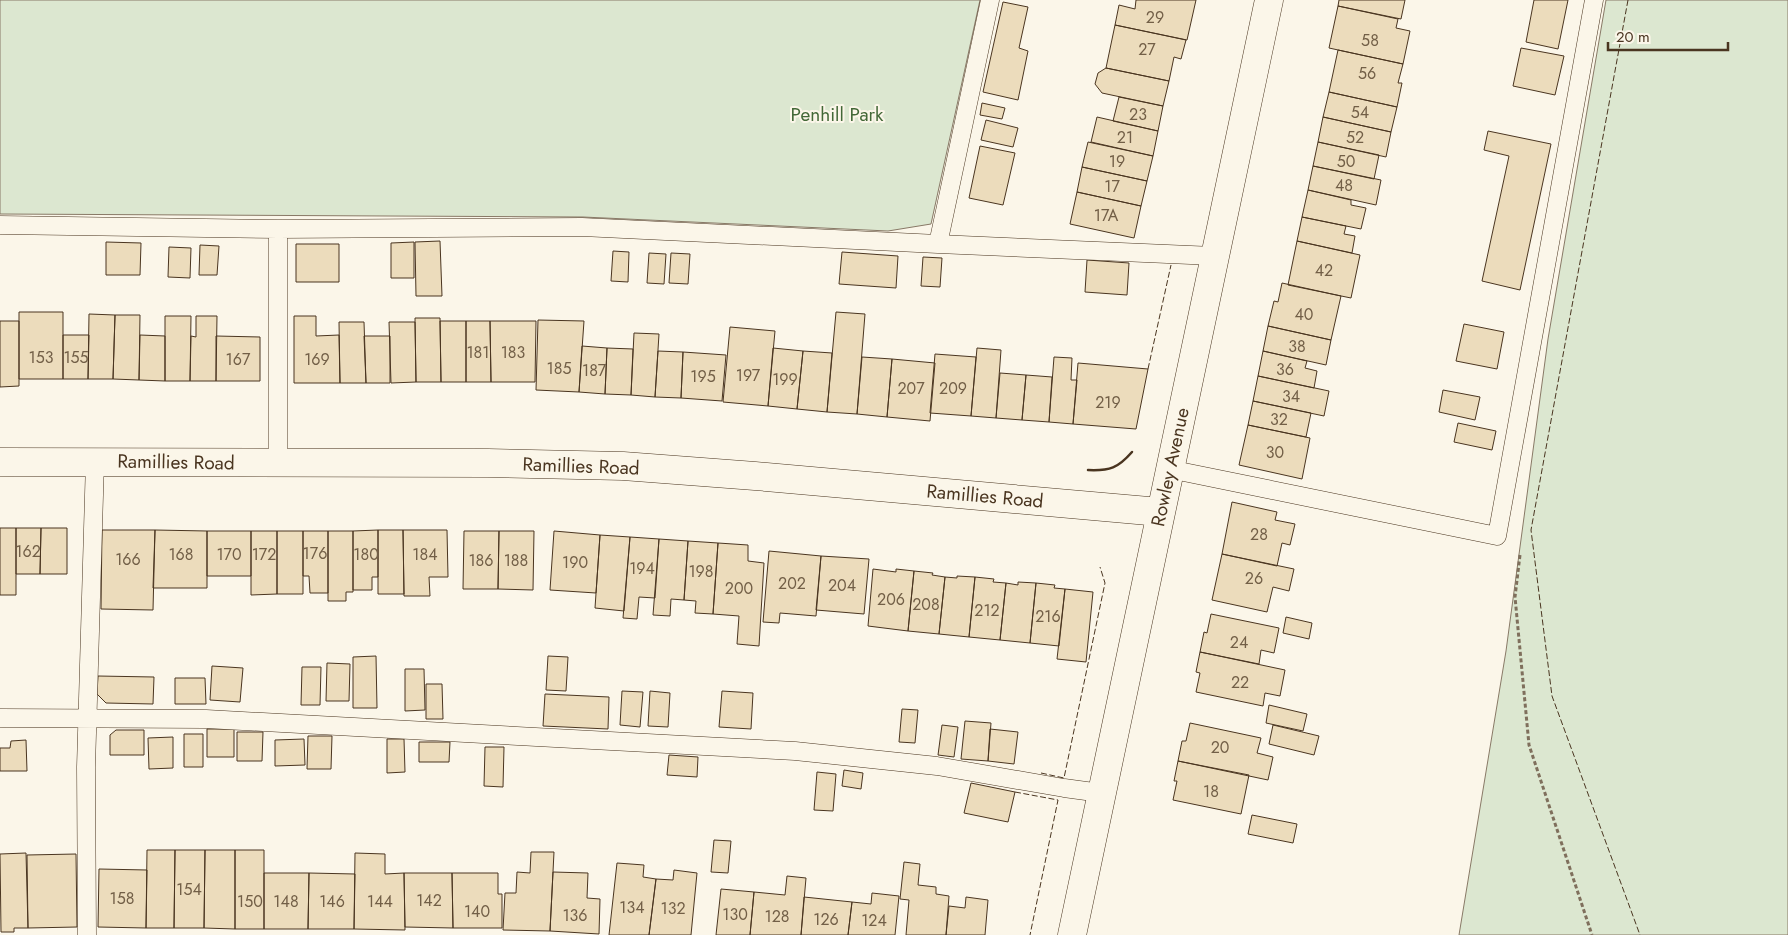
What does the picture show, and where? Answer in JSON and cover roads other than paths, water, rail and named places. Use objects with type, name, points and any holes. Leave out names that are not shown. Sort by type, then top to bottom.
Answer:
[{"type":"street","name":"Rowley Avenue","points":[[1072,935],[1268,0]]},
{"type":"street","name":"Ramillies Road","points":[[0,462],[488,463],[623,466],[1160,512]]},
{"type":"lane","points":[[938,244],[990,0]]},
{"type":"lane","points":[[1169,469],[1497,536],[1594,0]]},
{"type":"lane","points":[[0,225],[278,229],[582,227],[1214,256]]},
{"type":"lane","points":[[278,229],[278,463]]},
{"type":"lane","points":[[87,935],[86,767],[95,461]]},
{"type":"lane","points":[[0,718],[206,719],[795,751],[936,766],[1102,793]]},
{"type":"park label","name":"Penhill Park","points":[[837,114]]}]
